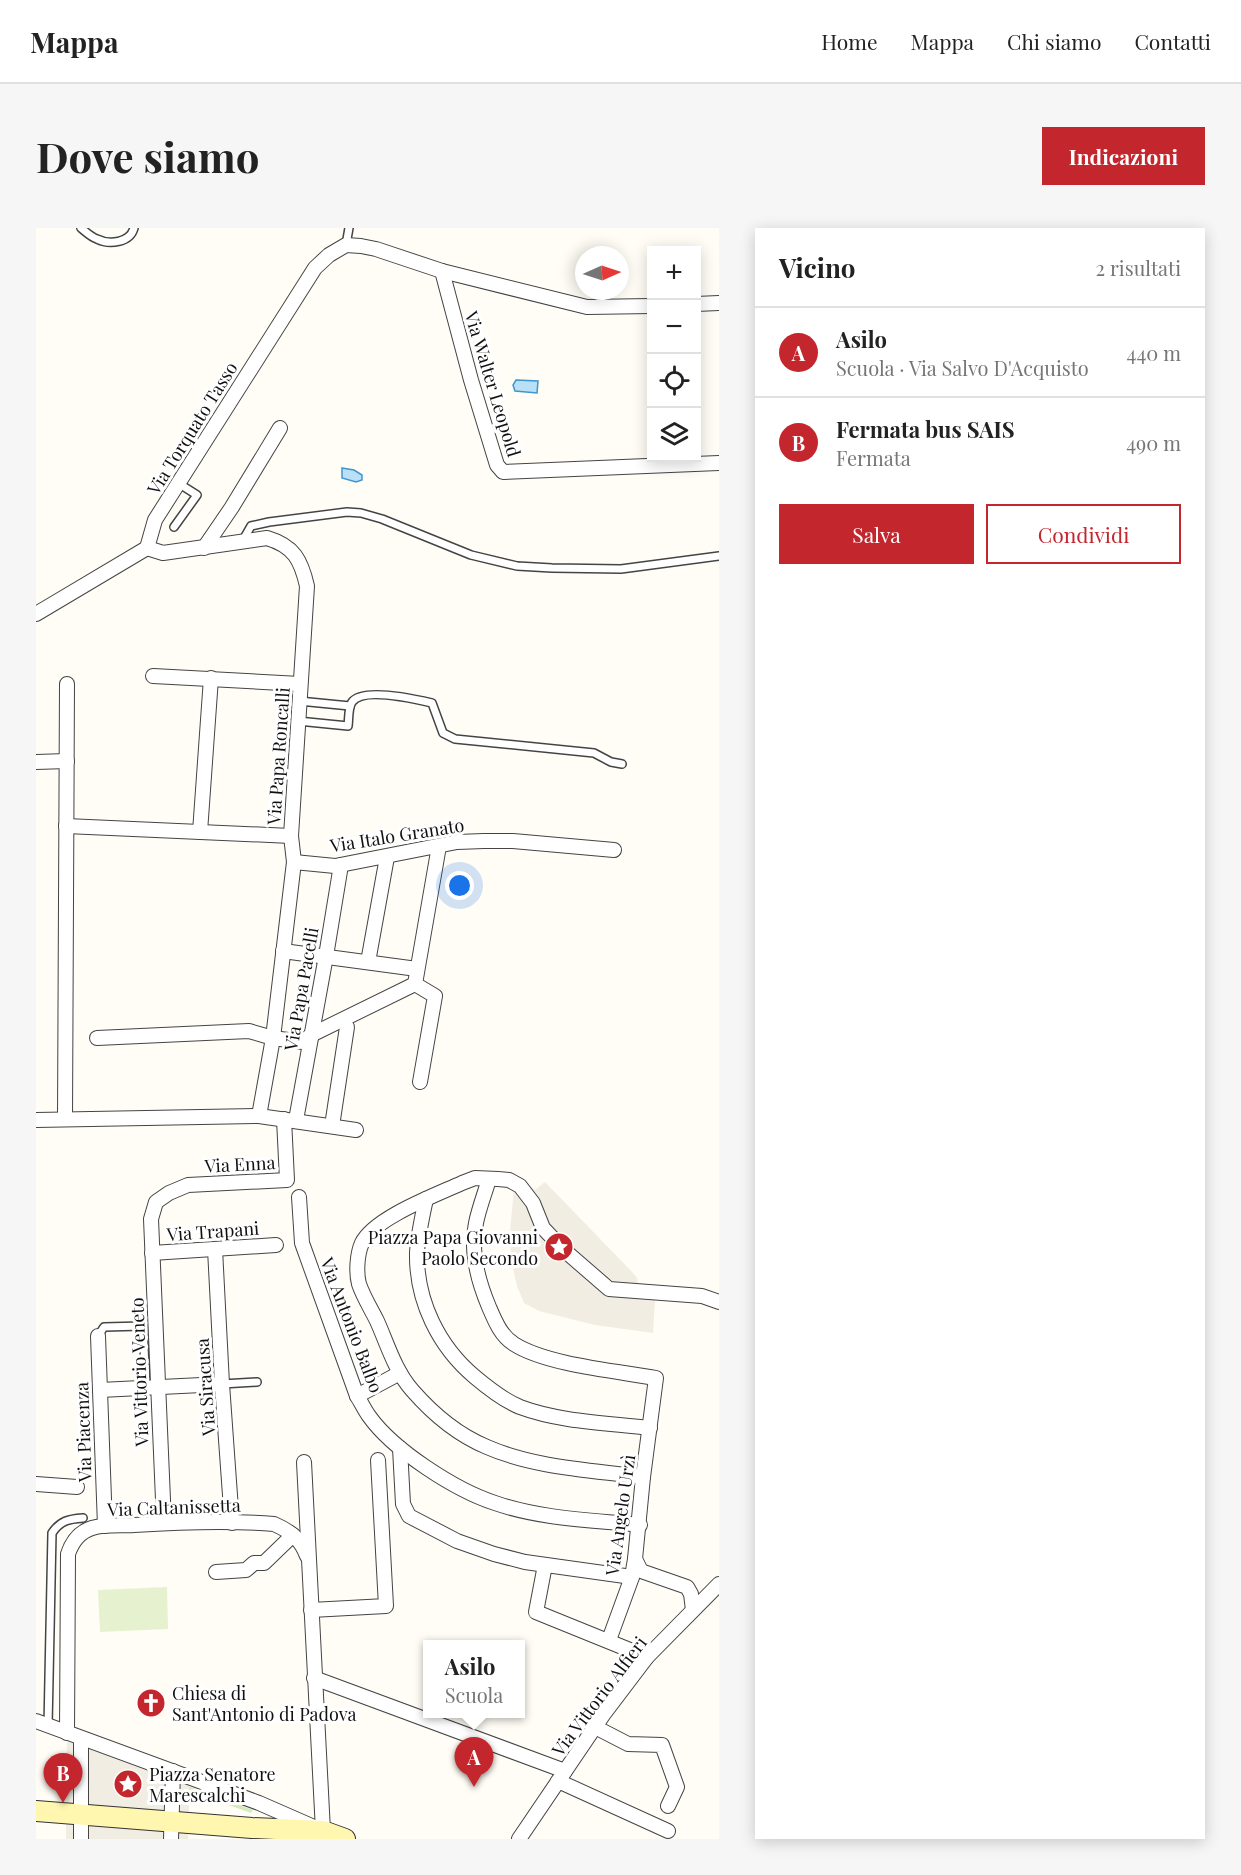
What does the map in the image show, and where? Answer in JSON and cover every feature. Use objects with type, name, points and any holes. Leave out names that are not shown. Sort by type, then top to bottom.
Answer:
[{"type":"main road","points":[[36,1811],[189,1828],[323,1831],[345,1839]]},
{"type":"street","points":[[346,245],[361,246],[442,271],[586,307],[647,306]]},
{"type":"street","name":"Via Torquato Tasso","points":[[147,548],[155,520],[315,268],[329,255],[346,245]]},
{"type":"street","name":"Via Walter Leopold","points":[[442,271],[471,380],[497,465],[503,472],[719,463]]},
{"type":"street","points":[[701,304],[719,303]]},
{"type":"street","points":[[204,548],[280,428]]},
{"type":"street","name":"Via Papa Roncalli","points":[[147,548],[163,553],[267,538],[281,542],[296,555],[303,568],[307,586],[291,836],[294,862],[273,1038],[259,1116]]},
{"type":"street","points":[[36,614],[147,548]]},
{"type":"street","points":[[153,676],[300,684]]},
{"type":"street","points":[[200,832],[211,678]]},
{"type":"street","points":[[65,1119],[67,684]]},
{"type":"street","points":[[36,762],[67,761]]},
{"type":"street","points":[[66,826],[291,836]]},
{"type":"street","name":"Via Italo Granato","points":[[294,862],[335,866],[457,842],[513,841],[614,850]]},
{"type":"street","points":[[415,984],[439,846]]},
{"type":"street","points":[[368,962],[387,857]]},
{"type":"street","name":"Via Papa Pacelli","points":[[290,1119],[326,956],[341,865]]},
{"type":"street","points":[[283,951],[417,969]]},
{"type":"street","points":[[97,1038],[249,1031],[273,1038],[303,1042],[310,1035],[415,984]]},
{"type":"street","points":[[415,984],[435,996],[420,1082]]},
{"type":"street","points":[[332,1126],[347,1027]]},
{"type":"street","points":[[36,1120],[259,1116],[356,1130]]},
{"type":"street","name":"Via Enna","points":[[151,1219],[156,1202],[169,1193],[188,1185],[287,1180],[290,1119]]},
{"type":"street","points":[[643,1477],[530,1461],[487,1448],[448,1424],[424,1404],[400,1373],[359,1282],[359,1255],[362,1243],[371,1231],[387,1219],[475,1178],[509,1180],[520,1186],[533,1203],[543,1228],[609,1289],[702,1296],[719,1302]]},
{"type":"street","name":"Via Angelo Urzì","points":[[489,1179],[476,1223],[474,1248],[477,1273],[484,1296],[494,1321],[504,1335],[514,1345],[556,1360],[656,1378],[632,1577],[609,1640]]},
{"type":"street","name":"Via Antonio Balbo","points":[[298,1197],[302,1243],[357,1396],[370,1417],[400,1448],[439,1476],[496,1504],[562,1517],[640,1525]]},
{"type":"street","points":[[426,1199],[417,1252],[421,1289],[430,1319],[445,1346],[455,1358],[493,1392],[518,1406],[578,1419],[650,1428]]},
{"type":"street","name":"Via Vittorio Veneto","points":[[151,1219],[152,1388],[164,1523]]},
{"type":"street","name":"Via Trapani","points":[[152,1253],[276,1245]]},
{"type":"street","name":"Via Siracusa","points":[[215,1249],[232,1523]]},
{"type":"street","name":"Via Piacenza","points":[[98,1336],[105,1526]]},
{"type":"street","points":[[357,1396],[400,1373]]},
{"type":"street","points":[[100,1390],[222,1384]]},
{"type":"street","points":[[400,1448],[403,1504],[410,1516],[457,1541],[494,1554],[545,1565],[632,1577]]},
{"type":"street","points":[[311,1610],[386,1606],[378,1460]]},
{"type":"street","points":[[42,1723],[259,1803],[323,1831],[304,1462]]},
{"type":"street","points":[[36,1484],[77,1487]]},
{"type":"street","name":"Via Caltanissetta","points":[[67,1733],[68,1554],[79,1535],[92,1528],[105,1526],[232,1523],[274,1524],[293,1535]]},
{"type":"street","points":[[216,1572],[246,1570],[254,1563],[264,1563],[293,1535],[304,1549],[309,1564]]},
{"type":"street","points":[[635,1559],[641,1570],[687,1587],[691,1594],[693,1610]]},
{"type":"street","points":[[545,1565],[536,1612],[647,1657]]},
{"type":"street","name":"Via Vittorio Alfieri","points":[[519,1839],[595,1727],[647,1657],[719,1584]]},
{"type":"street","points":[[314,1678],[561,1776],[668,1832]]},
{"type":"street","points":[[595,1727],[628,1744],[662,1745],[677,1787],[668,1806]]},
{"type":"street","points":[[81,1739],[74,1815],[81,1839]]},
{"type":"street","points":[[173,1771],[189,1828]]},
{"type":"lane","points":[[81,228],[96,239],[111,243],[124,240],[134,228]]},
{"type":"lane","points":[[346,245],[349,228]]},
{"type":"lane","points":[[174,527],[196,495],[178,483]]},
{"type":"lane","points":[[243,542],[251,526],[347,512],[382,519],[471,555],[517,566],[621,569],[719,556]]},
{"type":"lane","points":[[298,721],[348,726],[350,706],[353,701],[363,696],[380,695],[413,699],[432,703],[443,733],[455,739],[594,753],[611,762],[622,764]]},
{"type":"lane","points":[[299,700],[350,706]]},
{"type":"lane","points":[[98,1336],[104,1327],[143,1326],[152,1388]]},
{"type":"lane","points":[[222,1384],[257,1382]]},
{"type":"lane","points":[[42,1723],[52,1533],[58,1524],[70,1518],[83,1518]]},
{"type":"green space","points":[[167,1587],[168,1629],[100,1632],[98,1590]]},
{"type":"green space","points":[[182,1784],[253,1810],[251,1813],[183,1789]]},
{"type":"shaded area","name":"Piazza Papa Giovanni Paolo Secondo","points":[[515,1175],[535,1190],[545,1182],[632,1272],[638,1283],[656,1285],[653,1333],[595,1325],[539,1311],[524,1303],[511,1260],[510,1233]]},
{"type":"shaded area","name":"Piazza Senatore Marescalchi","points":[[67,1733],[190,1777],[188,1839],[66,1839]]},
{"type":"water","points":[[516,380],[538,381],[537,393],[515,391],[513,385]]},
{"type":"water","points":[[342,468],[354,470],[362,475],[362,480],[356,482],[342,478]]},
{"type":"place","name":"Piazza Papa Giovanni Paolo Secondo","points":[[559,1247]]},
{"type":"place","name":"Chiesa di Sant'Antonio di Padova","points":[[151,1703]]},
{"type":"place","name":"Piazza Senatore Marescalchi","points":[[128,1784]]},
{"type":"place","name":"Asilo","points":[[474,1787]]},
{"type":"place","name":"Fermata bus SAIS","points":[[63,1803]]}]
